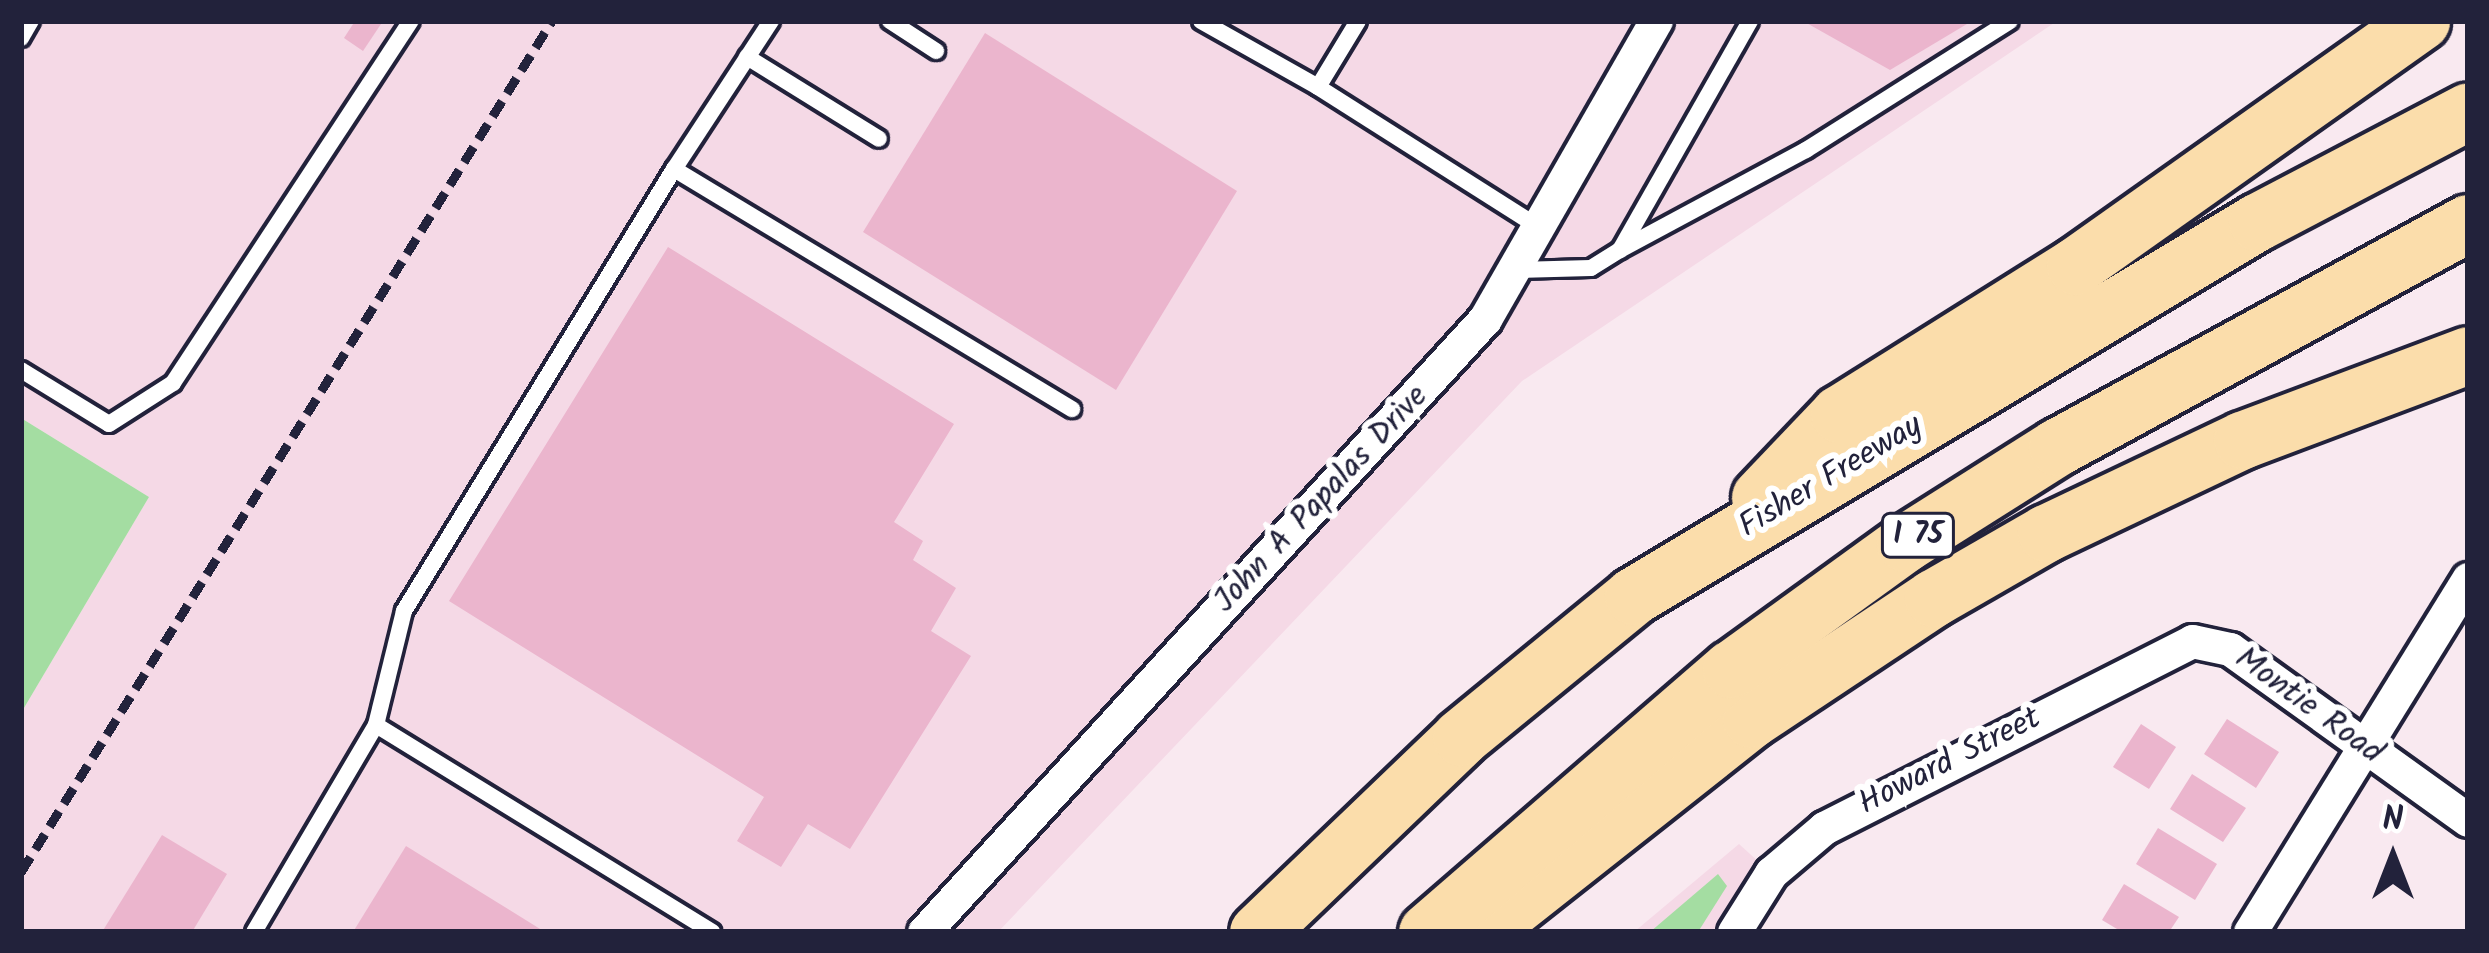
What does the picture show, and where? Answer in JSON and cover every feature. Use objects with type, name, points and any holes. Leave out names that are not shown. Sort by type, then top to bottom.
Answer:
[{"type":"highway","points":[[1707,551],[1839,414],[2075,266],[2421,21]]},
{"type":"highway","name":"Fisher Freeway","points":[[1258,932],[1461,737],[1633,596],[2257,222],[2468,111]]},
{"type":"highway","name":"I 75","points":[[1427,932],[1731,669],[1905,543],[2057,447],[2468,223]]},
{"type":"highway","points":[[1482,932],[1751,719],[1933,598],[2046,533],[2242,440],[2468,355]]},
{"type":"street","name":"John A Papalas Drive","points":[[924,932],[1449,363],[1517,271],[1656,21]]},
{"type":"street","points":[[2249,932],[2468,579]]},
{"type":"street","name":"Montie Road","points":[[2204,641],[2230,649],[2468,820]]},
{"type":"street","name":"Howard Street","points":[[1734,932],[1771,873],[1824,827],[2175,647],[2204,641]]},
{"type":"lane","points":[[21,38],[31,21]]},
{"type":"lane","points":[[21,370],[109,424],[173,383],[411,21]]},
{"type":"lane","points":[[254,932],[376,725],[404,610],[674,169],[771,21]]},
{"type":"lane","points":[[890,21],[936,51]]},
{"type":"lane","points":[[1201,21],[1318,87],[1539,227]]},
{"type":"lane","points":[[1318,87],[1358,21]]},
{"type":"lane","points":[[1619,250],[1750,21]]},
{"type":"lane","points":[[1517,271],[1591,268],[1806,150],[2009,21]]},
{"type":"lane","points":[[747,57],[879,139]]},
{"type":"lane","points":[[674,169],[1072,410]]},
{"type":"lane","points":[[376,725],[712,932]]},
{"type":"shaded area","points":[[21,21],[2057,21],[1522,381],[998,932],[21,932],[21,713],[149,497],[21,418]]},
{"type":"shaded area","points":[[1739,844],[1771,873],[1734,932],[1634,932]]},
{"type":"green space","points":[[21,418],[149,497],[21,713]]},
{"type":"green space","points":[[1718,874],[1727,886],[1698,932],[1650,932]]},
{"type":"building","points":[[355,21],[383,21],[363,51],[344,38]]},
{"type":"building","points":[[1803,21],[1972,21],[1890,70]]},
{"type":"building","points":[[985,33],[1237,191],[1116,390],[863,232]]},
{"type":"building","points":[[668,247],[954,424],[894,522],[923,541],[913,560],[956,588],[931,631],[971,656],[850,849],[808,824],[781,867],[737,841],[764,797],[449,601]]},
{"type":"building","points":[[2227,719],[2279,752],[2256,788],[2204,754]]},
{"type":"building","points":[[2141,724],[2176,747],[2149,789],[2113,767]]},
{"type":"building","points":[[2192,774],[2246,808],[2223,842],[2170,809]]},
{"type":"building","points":[[2158,828],[2217,864],[2195,900],[2136,864]]},
{"type":"building","points":[[162,835],[227,874],[192,932],[102,932]]},
{"type":"building","points":[[406,846],[545,932],[353,932]]},
{"type":"building","points":[[2124,884],[2179,917],[2169,932],[2122,932],[2102,920]]},
{"type":"railway","points":[[21,872],[552,21]]}]
